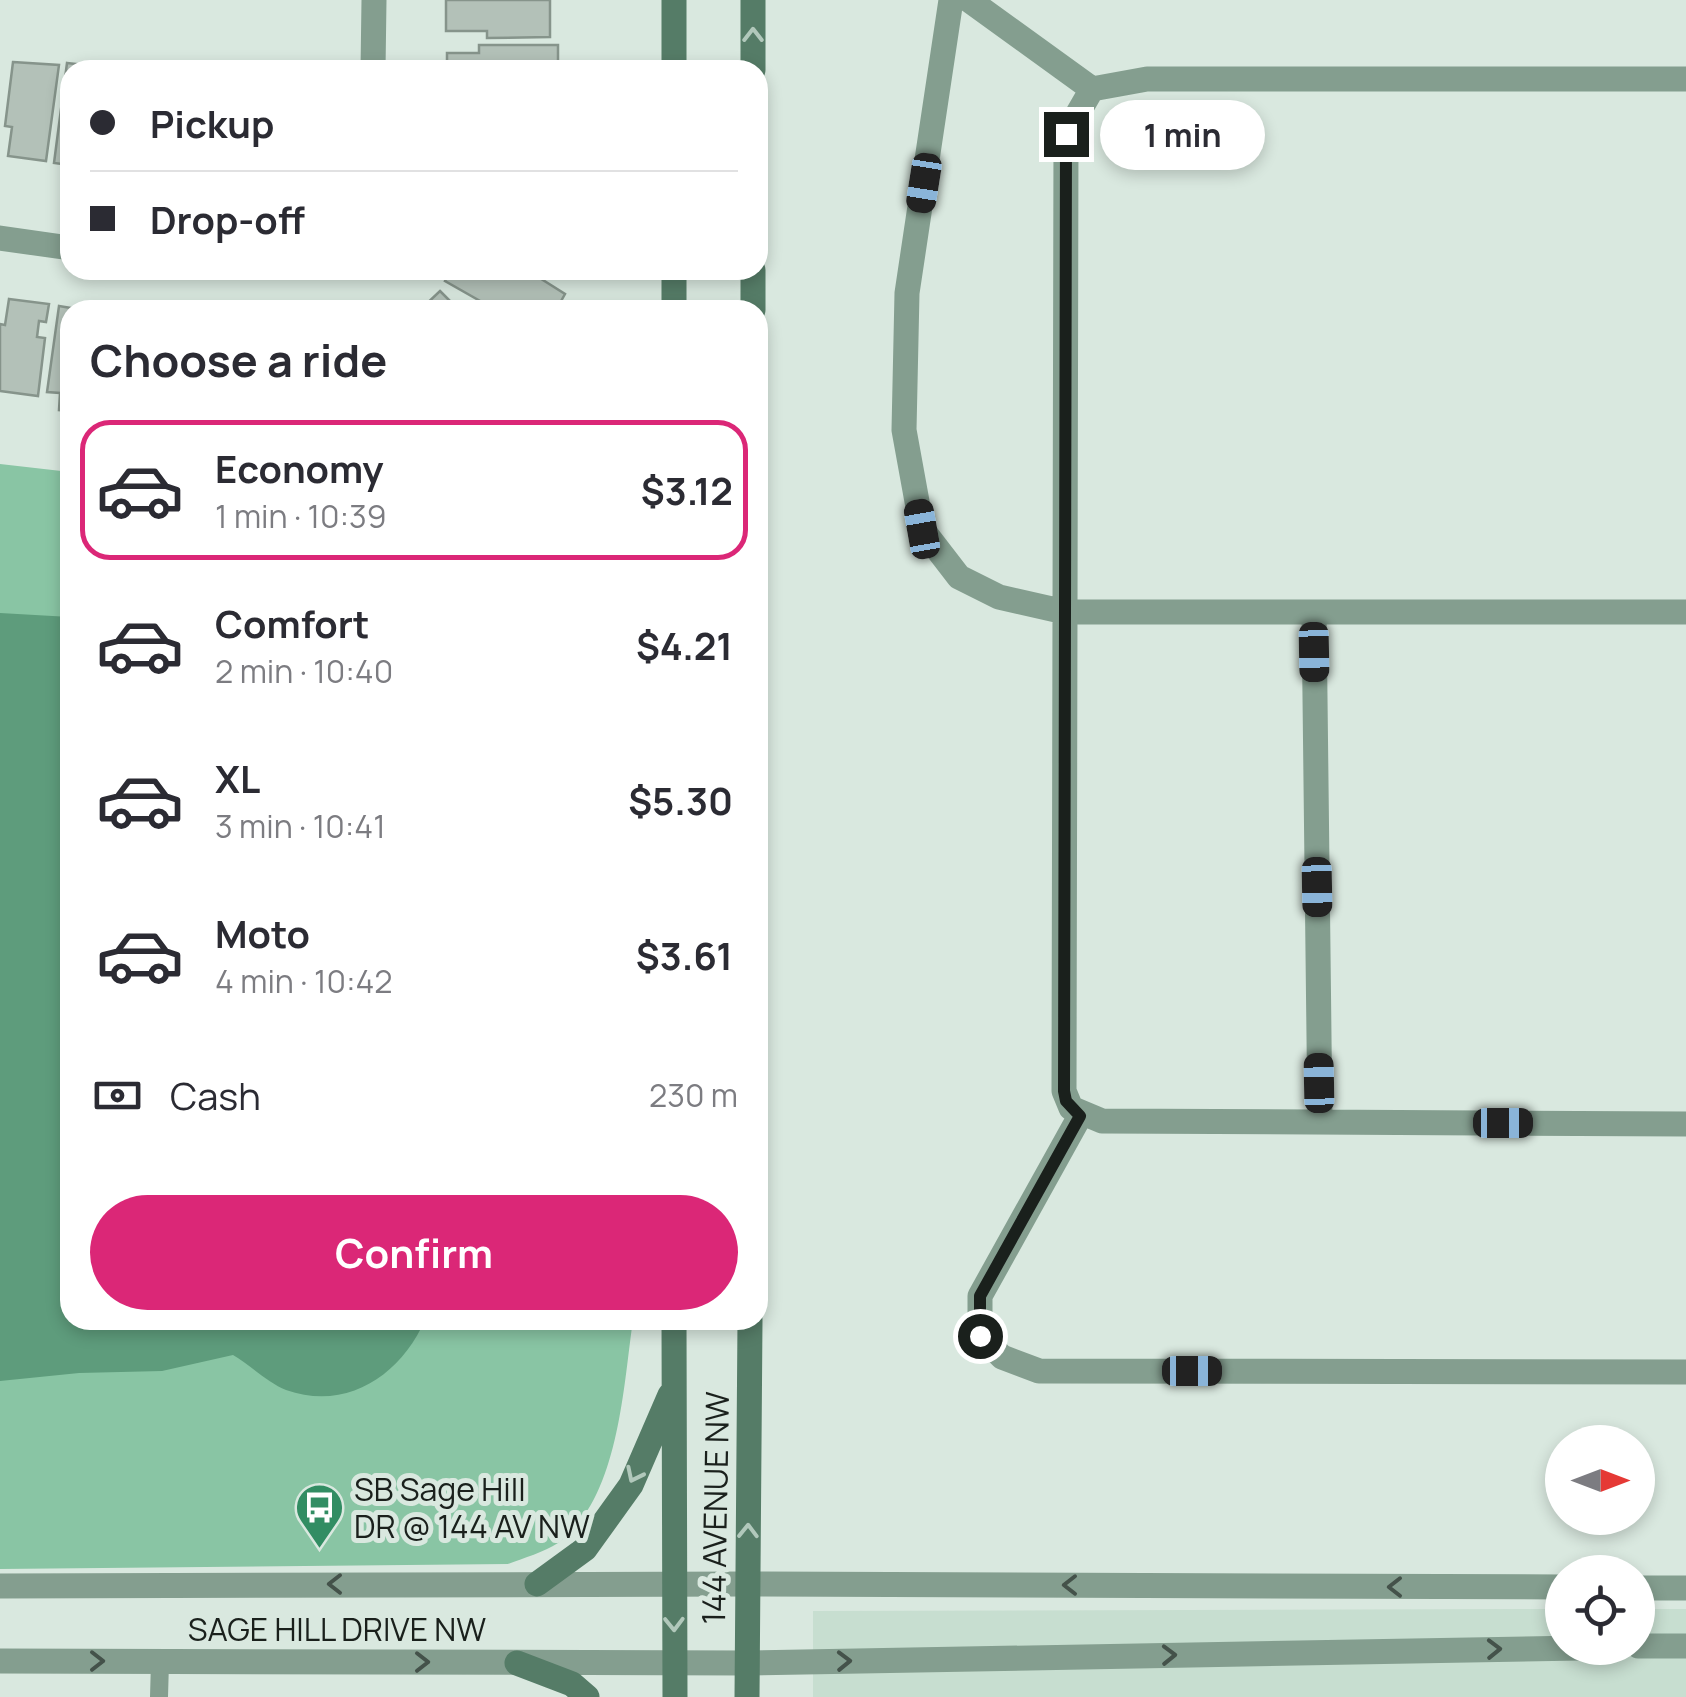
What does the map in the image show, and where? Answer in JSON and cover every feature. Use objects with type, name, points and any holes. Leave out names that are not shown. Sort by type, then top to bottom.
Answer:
[{"type":"main road","points":[[674,0],[674,60]]},
{"type":"main road","points":[[753,0],[753,60]]},
{"type":"main road","name":"144 AVENUE NW","points":[[674,1330],[675,1697]]},
{"type":"main road","name":"144 AVENUE NW","points":[[747,1697],[750,1330]]},
{"type":"main road","points":[[537,1584],[586,1550],[631,1485],[674,1386]]},
{"type":"main road","points":[[517,1663],[572,1684],[588,1697]]},
{"type":"street","points":[[374,0],[374,60]]},
{"type":"street","points":[[952,0],[907,293],[904,430],[922,529],[958,577],[999,596],[1065,612],[1686,612]]},
{"type":"street","points":[[969,0],[1092,89],[1147,79],[1686,79]]},
{"type":"street","points":[[1092,89],[1066,134],[1066,1101],[1080,1116],[1102,1121],[1686,1124]]},
{"type":"street","points":[[0,238],[60,247]]},
{"type":"street","points":[[1314,612],[1320,1122]]},
{"type":"street","points":[[1080,1116],[980,1296],[980,1336],[1002,1358],[1040,1371],[1686,1372]]},
{"type":"street","name":"SAGE HILL DRIVE NW","points":[[0,1586],[1545,1587]]},
{"type":"street","points":[[1655,1588],[1686,1588]]},
{"type":"street","points":[[1655,1646],[1686,1646]]},
{"type":"street","name":"SAGE HILL DRIVE NW","points":[[0,1661],[675,1664],[1545,1649]]},
{"type":"lane","points":[[159,1697],[160,1662]]},
{"type":"shaded area","points":[[0,464],[60,471],[60,1330],[632,1330],[615,1440],[594,1499],[578,1524],[558,1543],[534,1555],[508,1564],[0,1569]]},
{"type":"shaded area","points":[[0,613],[60,616],[60,1330],[420,1330],[387,1372],[351,1392],[330,1396],[286,1390],[233,1355],[162,1371],[79,1373],[0,1381]]},
{"type":"shaded area","points":[[1545,1609],[1545,1665],[1655,1665],[1655,1609],[1686,1609],[1686,1697],[813,1697],[813,1611]]},
{"type":"building","points":[[446,0],[550,0],[550,37],[487,38],[487,31],[446,31]]},
{"type":"building","points":[[479,45],[558,45],[558,60],[447,60],[447,53],[479,53]]},
{"type":"building","points":[[13,62],[59,65],[46,161],[8,156],[12,127],[5,126]]},
{"type":"building","points":[[60,117],[60,164],[54,163]]},
{"type":"building","points":[[543,280],[565,294],[562,300],[478,300],[445,281]]},
{"type":"building","points":[[440,291],[449,300],[431,300]]},
{"type":"building","points":[[9,299],[49,304],[46,322],[39,321],[37,337],[45,338],[38,396],[0,391],[0,324],[5,325]]},
{"type":"building","points":[[59,306],[60,393],[47,392]]},
{"type":"place","name":"SB Sage Hill DR @ 144 AV NW","points":[[319,1550]]},
{"type":"route","points":[[980,1336],[980,1296],[1080,1116],[1066,1101],[1064,1091],[1066,134]]}]
